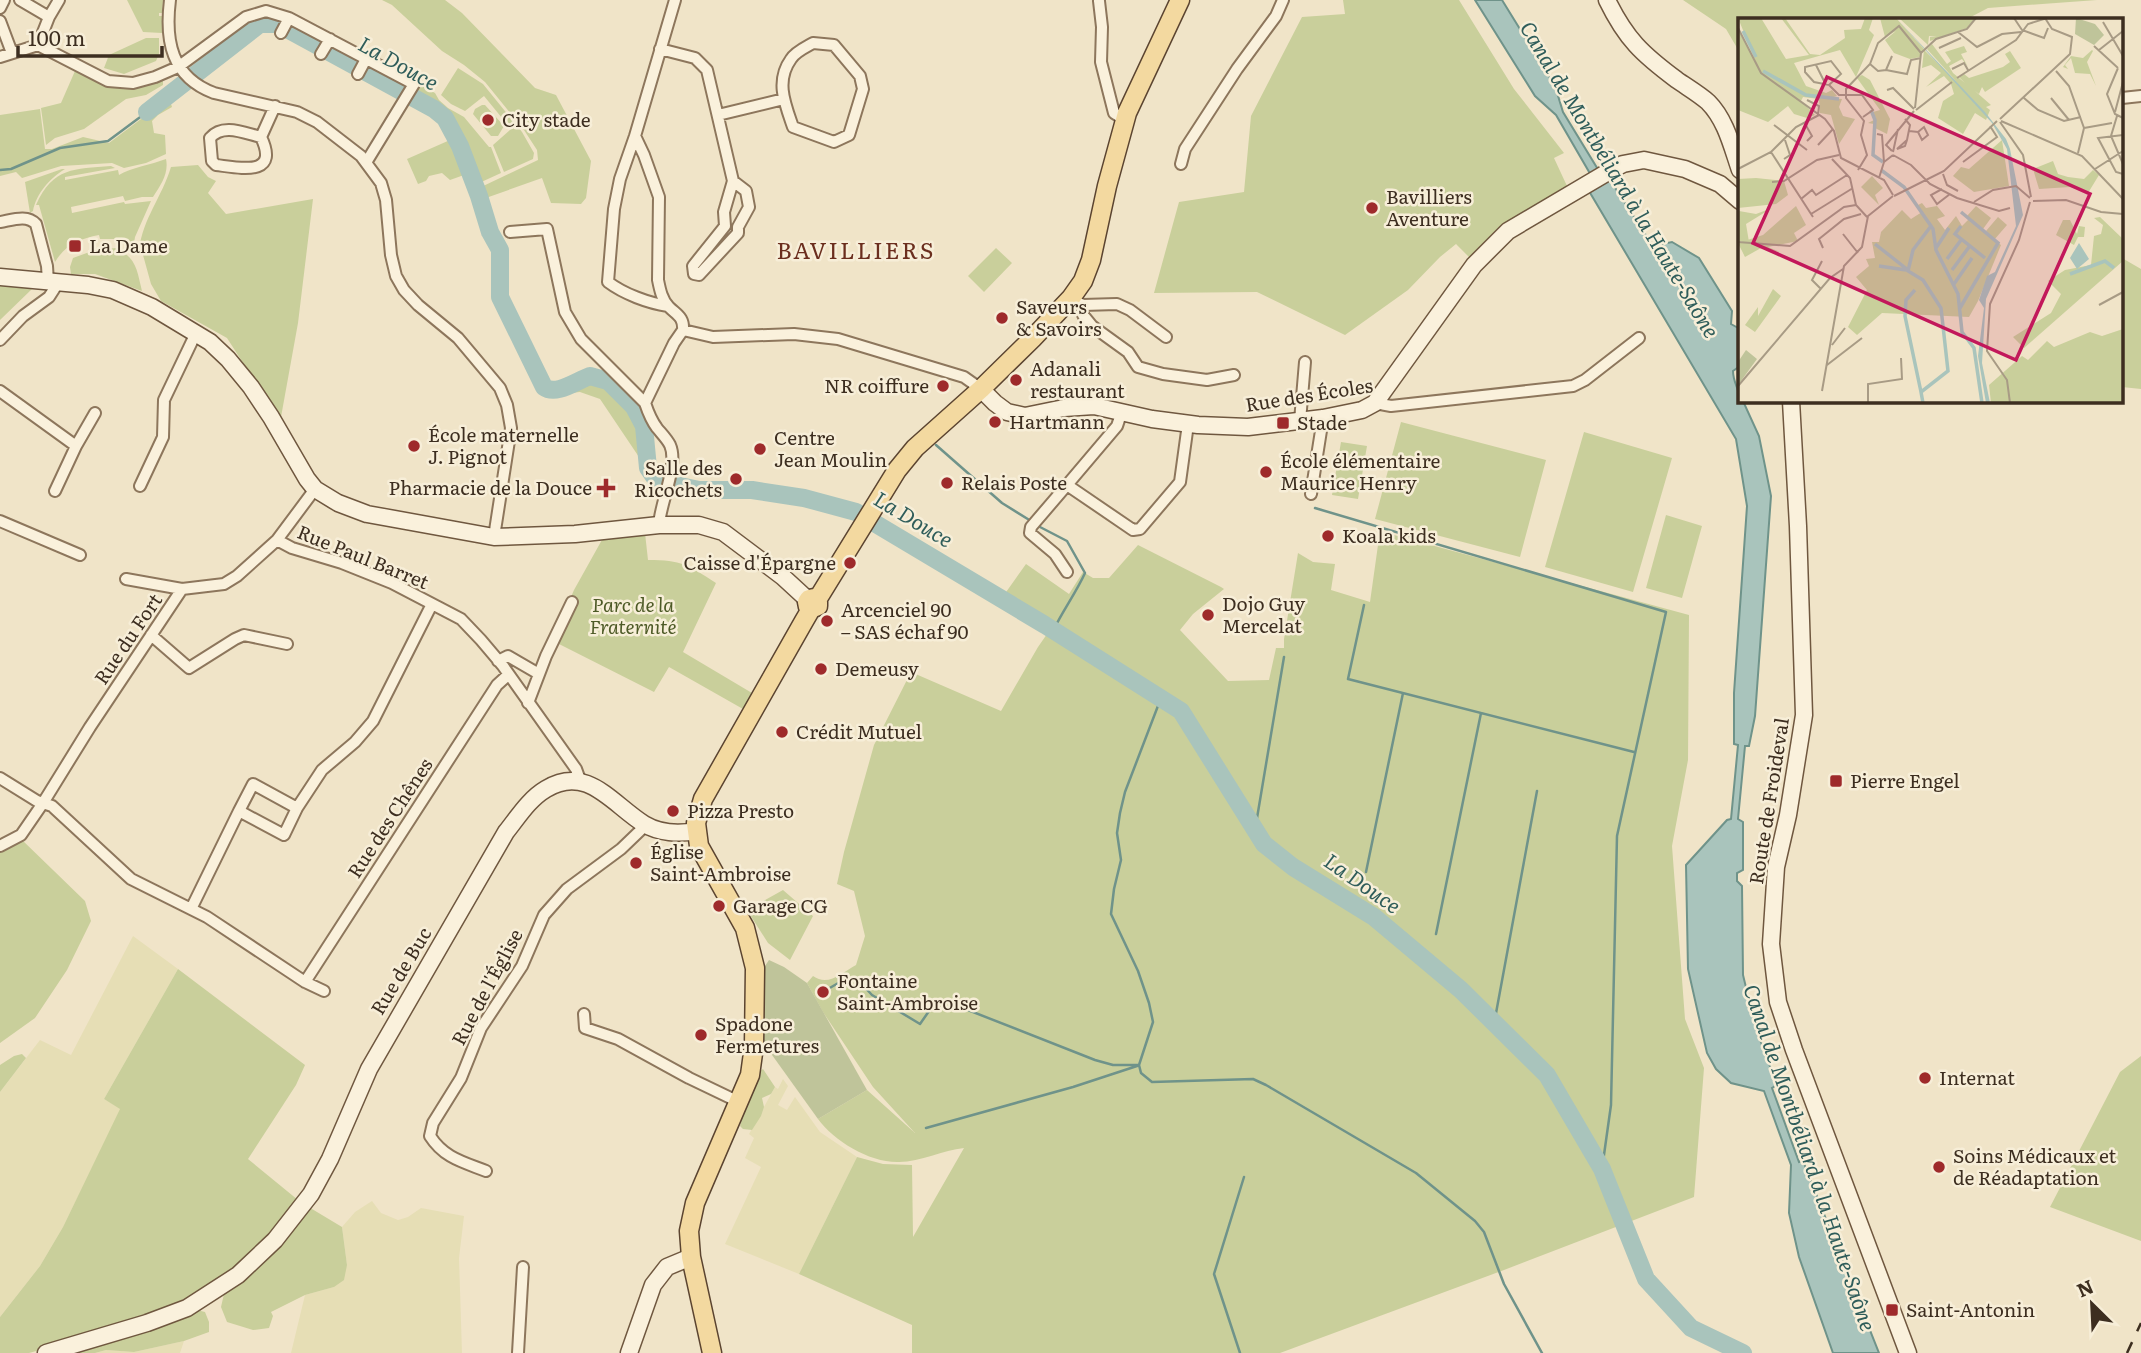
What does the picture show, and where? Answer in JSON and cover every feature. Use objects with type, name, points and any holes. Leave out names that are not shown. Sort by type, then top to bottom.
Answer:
[{"type":"main road","points":[[712,1353],[691,1257],[689,1231],[695,1203],[750,1075],[754,1046],[755,968],[745,928],[699,846],[696,831],[703,799],[812,603],[897,470],[915,448],[1077,302],[1091,260],[1125,120],[1180,0]]},
{"type":"street","points":[[0,8],[4,0]]},
{"type":"street","points":[[20,0],[49,17]]},
{"type":"street","points":[[38,44],[58,0]]},
{"type":"street","points":[[170,0],[167,21],[170,48],[178,67],[190,78],[214,93],[297,112],[317,122],[367,161],[381,183],[386,200],[391,255],[396,276],[418,305],[458,338],[500,388],[507,405],[511,428],[494,537]]},
{"type":"street","points":[[254,0],[257,12]]},
{"type":"street","points":[[668,306],[657,305],[608,282],[614,209],[620,179],[675,0]]},
{"type":"street","points":[[1181,163],[1185,149],[1237,69],[1276,16],[1283,0]]},
{"type":"street","points":[[1606,0],[1629,38],[1653,61],[1708,103],[1722,121],[1738,165]]},
{"type":"street","points":[[1099,1],[1102,27],[1101,62],[1114,113],[1125,120]]},
{"type":"street","points":[[0,57],[38,44],[108,81],[133,83],[178,67],[246,17],[266,11],[362,67],[414,84],[367,161]]},
{"type":"street","points":[[0,21],[12,53]]},
{"type":"street","points":[[813,43],[834,46],[860,76],[863,89],[849,135],[834,142],[793,127],[784,99],[781,80],[791,57],[813,43]]},
{"type":"street","points":[[660,49],[695,58],[707,70],[733,181],[724,212],[725,226],[693,266],[694,274],[699,275],[738,233],[738,227],[749,207],[746,191],[733,181]]},
{"type":"street","points":[[718,115],[784,99]]},
{"type":"street","points":[[261,137],[232,130],[215,132],[210,138],[212,161],[216,165],[251,169],[260,166],[267,151],[261,137],[275,106]]},
{"type":"street","points":[[635,136],[659,197],[660,292],[668,306],[684,322],[684,330],[674,343],[645,403]]},
{"type":"street","points":[[1379,399],[1474,265],[1508,231],[1623,164],[1644,160],[1685,169],[1720,184],[1738,199]]},
{"type":"street","points":[[0,222],[31,219],[36,225],[53,282],[49,297],[23,316],[0,340]]},
{"type":"street","points":[[510,232],[547,229],[565,312],[581,339],[645,403],[655,426],[669,444],[672,455],[659,525]]},
{"type":"street","points":[[0,277],[113,290],[152,307],[211,342],[251,387],[315,489],[338,503],[367,514],[494,537],[575,534],[659,525],[699,525],[723,532],[783,577],[812,603]]},
{"type":"street","points":[[1166,337],[1130,310],[1117,304],[1077,302],[1092,326],[1128,352],[1138,367],[1163,374],[1207,380],[1234,375]]},
{"type":"street","points":[[684,330],[712,337],[794,334],[838,339],[961,376],[981,389]]},
{"type":"street","points":[[139,486],[163,437],[164,400],[196,333]]},
{"type":"street","name":"Rue des Écoles","points":[[981,389],[1007,412],[1025,416],[1072,407],[1094,407],[1188,424],[1248,428],[1362,410],[1379,399],[1391,406],[1573,386],[1586,380],[1639,338]]},
{"type":"street","points":[[1300,421],[1305,362]]},
{"type":"street","points":[[0,391],[76,446]]},
{"type":"street","name":"Route de Froideval","points":[[1791,402],[1799,540],[1804,715],[1788,815],[1776,867],[1771,944],[1778,1002],[1908,1353]]},
{"type":"street","points":[[1067,572],[1055,554],[1030,533],[1031,527],[1116,426],[1122,411]]},
{"type":"street","points":[[55,491],[95,413]]},
{"type":"street","points":[[1311,494],[1323,418]]},
{"type":"street","points":[[1068,485],[1133,530],[1140,528],[1180,482],[1188,424]]},
{"type":"street","name":"Rue du Fort","points":[[0,846],[21,835],[183,589],[224,584],[237,576],[277,540],[315,489]]},
{"type":"street","points":[[0,521],[80,555]]},
{"type":"street","name":"Rue Paul Barret","points":[[277,540],[292,548],[342,563],[392,583],[461,619],[498,661],[576,769],[580,780]]},
{"type":"street","points":[[126,579],[183,589]]},
{"type":"street","points":[[528,703],[572,602]]},
{"type":"street","points":[[239,811],[284,835],[297,808],[323,770],[355,742],[373,721],[432,604]]},
{"type":"street","points":[[151,635],[190,668],[244,635],[287,644]]},
{"type":"street","points":[[498,661],[508,656],[539,674]]},
{"type":"street","name":"Rue des Chênes","points":[[305,982],[497,685],[508,676]]},
{"type":"street","points":[[0,778],[52,806],[131,879],[207,917],[305,982],[324,991]]},
{"type":"street","points":[[580,780],[596,788],[646,825],[671,833],[696,831]]},
{"type":"street","name":"Rue de Buc","points":[[46,1353],[147,1323],[187,1308],[238,1275],[257,1259],[294,1218],[311,1194],[384,1040],[506,832],[545,789],[555,784],[580,780]]},
{"type":"street","points":[[191,909],[253,784],[297,808]]},
{"type":"street","name":"Rue de l'Église","points":[[486,1171],[451,1158],[439,1149],[430,1136],[433,1123],[461,1078],[481,1028],[522,965],[544,915],[568,889],[621,849],[646,825]]},
{"type":"street","points":[[584,1014],[585,1028],[618,1039],[740,1102]]},
{"type":"street","points":[[629,1353],[653,1285],[667,1266],[691,1257]]},
{"type":"street","points":[[518,1353],[523,1267]]},
{"type":"shaded area","points":[[133,936],[178,969],[104,1099],[121,1109],[63,1227],[40,1266],[0,1317],[0,1092],[40,1040],[71,1055]]},
{"type":"shaded area","points":[[783,1079],[788,1086],[778,1105],[787,1110],[795,1097],[820,1132],[857,1157],[799,1274],[725,1244],[761,1167],[745,1158],[754,1138],[749,1134],[775,1087],[778,1089]]},
{"type":"shaded area","points":[[372,1201],[381,1213],[398,1220],[421,1208],[464,1216],[459,1258],[462,1353],[291,1353],[305,1295],[334,1287],[347,1265],[342,1227],[355,1212]]},
{"type":"shaded area","points":[[184,1341],[180,1353],[95,1353],[106,1350],[134,1352]]},
{"type":"green space","points":[[127,0],[163,0],[162,13],[159,13],[159,16],[162,16],[162,33],[143,32]]},
{"type":"green space","points":[[382,0],[445,0],[462,13],[535,88],[556,95],[591,161],[586,198],[581,204],[551,203],[542,178],[483,199],[479,188],[538,160],[537,150],[485,82],[442,51],[392,5]]},
{"type":"green space","points":[[1343,0],[1459,0],[1514,89],[1564,153],[1554,158],[1567,186],[1505,227],[1471,259],[1456,244],[1408,290],[1345,335],[1257,292],[1154,293],[1179,202],[1244,192],[1251,116],[1302,17],[1345,14]]},
{"type":"green space","points":[[1683,0],[2097,0],[1988,8],[1969,18],[1738,18],[1738,50],[1726,29]]},
{"type":"green space","points":[[146,38],[159,38],[156,61],[124,74],[104,68],[109,55]]},
{"type":"green space","points":[[458,68],[483,84],[522,132],[534,153],[533,159],[504,172],[493,145],[511,129],[484,96],[465,111],[441,95]]},
{"type":"green space","points":[[75,71],[118,86],[139,86],[163,80],[163,85],[146,95],[126,99],[84,129],[55,138],[46,145],[41,108],[61,103]]},
{"type":"green space","points":[[422,86],[435,93],[448,108],[464,117],[491,147],[501,173],[477,184],[460,141],[447,118],[414,97]]},
{"type":"green space","points":[[169,98],[172,107],[152,121],[154,133],[165,135],[166,154],[146,163],[124,168],[112,163],[61,166],[22,178],[16,172],[0,176],[0,115],[40,109],[45,149],[52,149],[83,137],[109,143]]},
{"type":"green space","name":"City stade","points":[[482,105],[504,126],[498,136],[491,136],[473,114],[475,109]]},
{"type":"green space","points":[[450,140],[464,175],[450,180],[442,173],[429,176],[426,181],[418,184],[407,159]]},
{"type":"green space","points":[[166,159],[165,174],[153,197],[125,201],[123,196],[71,207],[72,213],[124,202],[151,201],[134,243],[119,239],[100,239],[99,235],[68,247],[55,262],[39,205],[36,205],[50,183],[66,172],[75,170],[111,166],[115,168],[65,177],[65,180],[118,170],[119,175]]},
{"type":"green space","points":[[198,165],[208,177],[216,181],[208,193],[226,214],[313,199],[298,323],[281,417],[227,338],[161,301],[151,284],[143,255],[139,250],[144,228],[171,167]]},
{"type":"green space","points":[[65,169],[44,187],[30,213],[25,182]]},
{"type":"green space","points":[[116,248],[132,261],[142,291],[95,274],[71,274],[73,258],[95,250]]},
{"type":"green space","points":[[996,248],[1012,263],[984,292],[968,276]]},
{"type":"green space","points":[[2124,259],[2141,269],[2141,389],[2124,387]]},
{"type":"green space","points":[[0,278],[32,289],[0,320]]},
{"type":"green space","points":[[586,380],[605,386],[633,414],[641,435],[643,453],[639,457],[600,399],[580,392],[561,394]]},
{"type":"green space","points":[[1401,422],[1546,460],[1520,557],[1375,519]]},
{"type":"green space","points":[[1584,432],[1672,458],[1633,592],[1545,567]]},
{"type":"green space","points":[[1341,442],[1367,446],[1358,499],[1332,495]]},
{"type":"green space","points":[[1666,515],[1702,526],[1682,598],[1646,588]]},
{"type":"green space","name":"Parc de la Fraternité","points":[[645,533],[648,560],[684,565],[716,583],[683,652],[752,693],[743,709],[669,667],[654,692],[559,644],[568,622],[562,618],[603,538]]},
{"type":"green space","points":[[1394,535],[1689,615],[1688,760],[1672,846],[1685,1019],[1704,1068],[1694,1197],[1280,1353],[912,1353],[912,1325],[799,1274],[857,1157],[883,1164],[912,1165],[913,1237],[964,1148],[899,1162],[876,1159],[843,1143],[818,1119],[867,1090],[915,1133],[873,1087],[807,983],[813,976],[824,980],[835,978],[856,965],[865,936],[854,891],[837,884],[874,745],[911,672],[1001,711],[1054,624],[1004,595],[1026,564],[1069,594],[1083,572],[1093,578],[1109,578],[1138,545],[1224,589],[1193,614],[1180,630],[1228,681],[1269,680],[1276,648],[1284,648],[1298,553],[1313,562],[1335,564],[1331,590],[1370,602],[1378,545]]},
{"type":"green space","points":[[21,839],[85,901],[91,921],[67,970],[35,1018],[0,1043],[0,848]]},
{"type":"green space","points":[[783,890],[813,916],[790,960],[768,943],[747,910]]},
{"type":"green space","points":[[769,960],[807,983],[867,1090],[818,1119],[762,1041],[763,969]]},
{"type":"green space","points":[[178,969],[305,1065],[296,1085],[248,1159],[298,1200],[248,1261],[201,1291],[160,1311],[58,1345],[29,1353],[0,1353],[0,1317],[40,1266],[63,1227],[120,1109],[104,1099]]},
{"type":"green space","points":[[22,1054],[26,1058],[0,1092],[0,1065]]},
{"type":"green space","points":[[2141,1056],[2141,1241],[2050,1207],[2120,1072]]},
{"type":"green space","points":[[763,1069],[775,1087],[771,1094],[762,1098],[764,1107],[752,1130],[743,1129],[740,1126],[742,1118]]},
{"type":"green space","points":[[307,1206],[342,1227],[347,1265],[344,1280],[334,1287],[305,1295],[271,1312],[273,1316],[269,1328],[253,1330],[227,1322],[221,1307],[224,1294]]},
{"type":"green space","points":[[197,1310],[205,1312],[209,1332],[184,1341],[134,1352],[106,1350],[95,1353],[57,1353]]},
{"type":"water","points":[[1475,0],[1502,0],[1555,86],[1563,112],[1599,171],[1610,180],[1653,246],[1672,242],[1699,258],[1732,311],[1731,324],[1738,328],[1738,367],[1733,371],[1733,375],[1738,390],[1738,402],[1743,402],[1759,436],[1771,496],[1755,716],[1749,746],[1745,746],[1738,819],[1743,822],[1743,870],[1737,873],[1737,881],[1742,886],[1743,975],[1756,1029],[1777,1085],[1772,1088],[1799,1162],[1803,1161],[1879,1353],[1833,1353],[1799,1257],[1789,1213],[1791,1165],[1764,1091],[1731,1083],[1716,1069],[1707,1053],[1688,969],[1686,865],[1727,820],[1731,819],[1738,745],[1734,744],[1734,693],[1747,506],[1736,439],[1589,191],[1592,177],[1556,115],[1535,96]]},
{"type":"waterway","name":"La Douce","points":[[147,112],[260,24],[278,24],[434,109],[445,118],[460,146],[490,232],[500,250],[500,297],[544,387],[560,389],[590,376],[608,381],[634,407],[644,426],[648,468],[657,481],[699,490],[752,490],[804,498],[856,512],[1045,625],[1181,711],[1264,844],[1293,867],[1374,917],[1461,990],[1547,1075],[1602,1169],[1646,1279],[1691,1328],[1743,1353]]},
{"type":"waterway","name":"La Douce","points":[[0,170],[11,169],[60,148],[108,141],[147,112]]},
{"type":"waterway","points":[[936,445],[1002,503],[1031,521]]},
{"type":"waterway","points":[[1315,508],[1666,612],[1617,836],[1611,1105],[1602,1169]]},
{"type":"waterway","points":[[1040,527],[1067,541],[1085,573],[1053,631]]},
{"type":"waterway","points":[[1364,605],[1348,679],[1634,752]]},
{"type":"waterway","points":[[1255,830],[1284,657]]},
{"type":"waterway","points":[[1366,872],[1403,693]]},
{"type":"waterway","points":[[1161,698],[1125,792],[1120,813],[1117,833],[1121,860],[1111,914],[1138,971],[1153,1022],[1139,1065],[1141,1073],[1152,1082],[1253,1079],[1416,1173],[1475,1221],[1484,1232],[1504,1284],[1542,1353]]},
{"type":"waterway","points":[[1436,934],[1481,713]]},
{"type":"waterway","points":[[1494,1024],[1537,791]]},
{"type":"waterway","points":[[828,989],[840,982],[858,980],[872,995],[920,1024],[936,1001],[945,1001],[1095,1060],[1113,1065],[1139,1065]]},
{"type":"waterway","points":[[926,1128],[1073,1087],[1137,1066]]},
{"type":"waterway","points":[[1240,1353],[1214,1274],[1244,1177]]},
{"type":"railway","points":[[2127,1353],[2141,1323]]},
{"type":"place","name":"City stade","points":[[488,120]]},
{"type":"place","name":"Bavilliers Aventure","points":[[1372,208]]},
{"type":"place","name":"La Dame","points":[[75,246]]},
{"type":"place","name":"Saveurs & Savoirs","points":[[1002,318]]},
{"type":"place","name":"Adanali restaurant","points":[[1016,380]]},
{"type":"place","name":"NR coiffure","points":[[943,386]]},
{"type":"place","name":"Hartmann","points":[[995,422]]},
{"type":"place","name":"Stade","points":[[1283,423]]},
{"type":"place","name":"École maternelle J. Pignot","points":[[414,446]]},
{"type":"place","name":"Centre Jean Moulin","points":[[760,449]]},
{"type":"place","name":"École élémentaire Maurice Henry","points":[[1266,472]]},
{"type":"place","name":"Salle des Ricochets","points":[[736,479]]},
{"type":"place","name":"Relais Poste","points":[[947,483]]},
{"type":"place","name":"Pharmacie de la Douce","points":[[606,488]]},
{"type":"place","name":"Koala kids","points":[[1328,536]]},
{"type":"place","name":"Caisse d'Épargne","points":[[850,563]]},
{"type":"place","name":"Dojo Guy Mercelat","points":[[1208,615]]},
{"type":"place","name":"Arcenciel 90 – SAS échaf 90","points":[[827,621]]},
{"type":"place","name":"Demeusy","points":[[821,669]]},
{"type":"place","name":"Crédit Mutuel","points":[[782,732]]},
{"type":"place","name":"Pierre Engel","points":[[1836,781]]},
{"type":"place","name":"Pizza Presto","points":[[673,811]]},
{"type":"place","name":"Église Saint-Ambroise","points":[[636,863]]},
{"type":"place","name":"Garage CG","points":[[719,906]]},
{"type":"place","name":"Fontaine Saint-Ambroise","points":[[823,992]]},
{"type":"place","name":"Spadone Fermetures","points":[[701,1035]]},
{"type":"place","name":"Internat","points":[[1925,1078]]},
{"type":"place","name":"Soins Médicaux et de Réadaptation","points":[[1939,1167]]},
{"type":"place","name":"Saint-Antonin","points":[[1892,1310]]},
{"type":"district","name":"BAVILLIERS","points":[[856,251]]},
{"type":"water label","name":"Canal de Montbéliard à la Haute-Saône","points":[[1619,180]]},
{"type":"water label","name":"Canal de Montbéliard à la Haute-Saône","points":[[1809,1158]]}]
